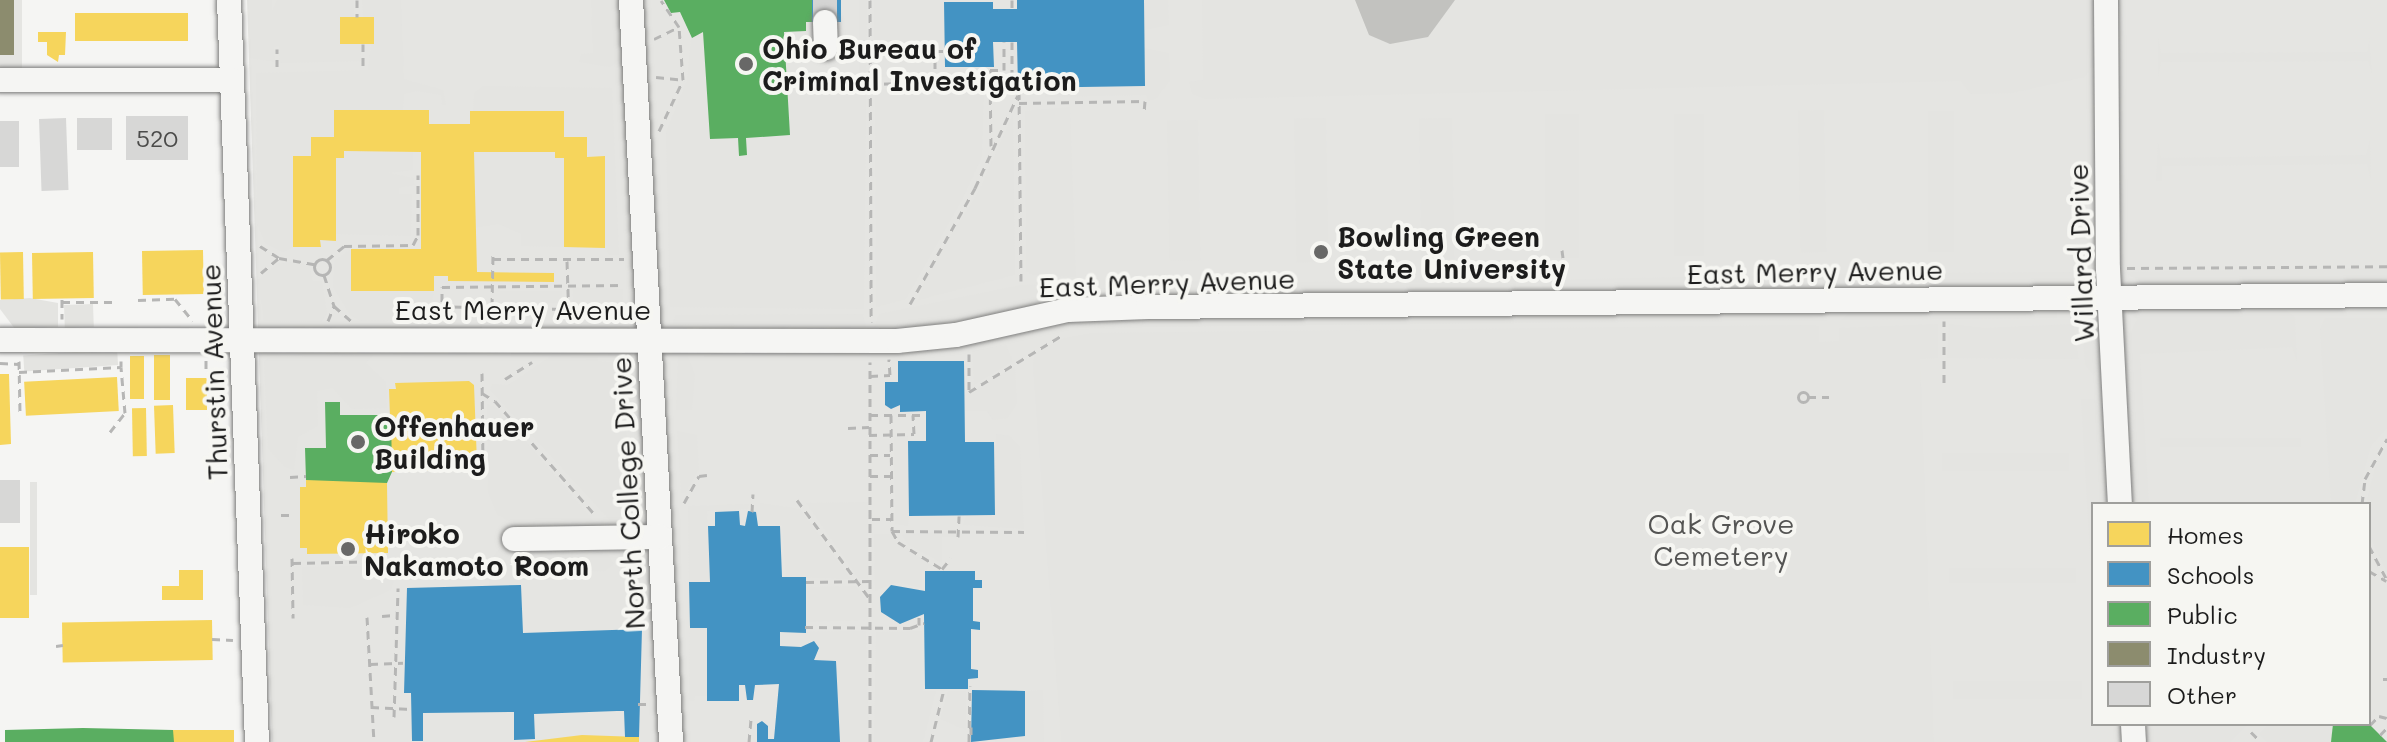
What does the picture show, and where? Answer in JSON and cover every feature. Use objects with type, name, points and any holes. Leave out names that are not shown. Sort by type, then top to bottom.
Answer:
[{"type":"street","name":"Thurstin Avenue","points":[[229,0],[257,742]]},
{"type":"street","name":"North College Drive","points":[[631,0],[671,742]]},
{"type":"street","name":"Willard Drive","points":[[2106,0],[2109,297],[2120,502]]},
{"type":"street","points":[[825,22],[826,48]]},
{"type":"street","points":[[0,80],[231,80]]},
{"type":"street","name":"East Merry Avenue","points":[[0,340],[649,338],[897,341],[956,335],[1068,310],[1148,307],[2387,295]]},
{"type":"street","points":[[514,539],[660,537]]},
{"type":"path","points":[[357,0],[357,17]]},
{"type":"path","points":[[659,131],[683,80],[679,27],[661,0]]},
{"type":"path","points":[[870,0],[870,330]]},
{"type":"path","points":[[1012,0],[1012,9]]},
{"type":"path","points":[[654,39],[679,27]]},
{"type":"path","points":[[991,150],[990,70],[1004,70],[1004,42]]},
{"type":"path","points":[[1012,42],[1012,80],[1019,92],[1021,281]]},
{"type":"path","points":[[363,44],[363,66]]},
{"type":"path","points":[[277,49],[277,67]]},
{"type":"path","points":[[935,82],[935,51],[945,51]]},
{"type":"path","points":[[656,77],[683,80]]},
{"type":"path","points":[[870,84],[1012,80]]},
{"type":"path","points":[[910,304],[1019,92]]},
{"type":"path","points":[[1019,103],[1145,101],[1144,113]]},
{"type":"path","points":[[254,240],[279,258],[314,264],[327,260],[344,246],[413,245],[418,235],[418,175]]},
{"type":"path","points":[[1562,250],[1563,258]]},
{"type":"path","points":[[565,309],[492,306],[493,257],[567,261],[624,259]]},
{"type":"path","points":[[255,278],[279,258]]},
{"type":"path","points":[[324,275],[330,268],[327,260]]},
{"type":"path","points":[[567,261],[565,309],[570,322]]},
{"type":"path","points":[[314,264],[314,271],[324,275],[331,284],[334,306],[326,325]]},
{"type":"path","points":[[2122,268],[2387,266]]},
{"type":"path","points":[[442,315],[442,287],[458,284],[624,285]]},
{"type":"path","points":[[138,300],[175,297],[206,338]]},
{"type":"path","points":[[62,302],[113,302]]},
{"type":"path","points":[[334,306],[356,325]]},
{"type":"path","points":[[1944,321],[1944,383]]},
{"type":"path","points":[[969,349],[969,392],[1066,333]]},
{"type":"path","points":[[110,432],[125,413],[121,339]]},
{"type":"path","points":[[505,379],[545,353]]},
{"type":"path","points":[[870,356],[870,742]]},
{"type":"path","points":[[870,376],[890,375],[889,356]]},
{"type":"path","points":[[0,363],[19,364],[20,415]]},
{"type":"path","points":[[19,372],[121,367]]},
{"type":"path","points":[[482,373],[483,469]]},
{"type":"path","points":[[482,393],[495,401],[614,537]]},
{"type":"path","points":[[1808,397],[1829,397]]},
{"type":"path","points":[[870,415],[926,415]]},
{"type":"path","points":[[891,415],[892,531],[898,542],[942,570],[951,558]]},
{"type":"path","points":[[869,435],[914,434],[913,415]]},
{"type":"path","points":[[848,428],[869,427]]},
{"type":"path","points":[[2362,502],[2365,479],[2387,439]]},
{"type":"path","points":[[870,455],[892,455]]},
{"type":"path","points":[[684,503],[699,476],[707,475]]},
{"type":"path","points":[[290,477],[306,476]]},
{"type":"path","points":[[870,476],[892,476]]},
{"type":"path","points":[[752,512],[753,494]]},
{"type":"path","points":[[797,500],[870,599]]},
{"type":"path","points":[[281,515],[291,515]]},
{"type":"path","points":[[958,537],[959,516]]},
{"type":"path","points":[[870,519],[892,519]]},
{"type":"path","points":[[892,531],[1024,532]]},
{"type":"path","points":[[2371,550],[2387,580]]},
{"type":"path","points":[[293,618],[293,560],[389,561]]},
{"type":"path","points":[[806,582],[870,581]]},
{"type":"path","points":[[394,717],[392,665],[398,588]]},
{"type":"path","points":[[919,614],[919,625]]},
{"type":"path","points":[[382,616],[395,615]]},
{"type":"path","points":[[367,617],[374,742]]},
{"type":"path","points":[[805,627],[924,623]]},
{"type":"path","points":[[212,639],[237,640]]},
{"type":"path","points":[[56,646],[63,645]]},
{"type":"path","points":[[370,664],[403,663]]},
{"type":"path","points":[[969,742],[972,686],[971,736]]},
{"type":"path","points":[[931,742],[944,689]]},
{"type":"path","points":[[371,707],[411,709]]},
{"type":"path","points":[[749,742],[751,718]]},
{"type":"path","points":[[2380,735],[2387,728]]},
{"type":"path","points":[[2251,732],[2261,742]]},
{"type":"shaded area","points":[[0,0],[22,0],[22,80],[0,80]]},
{"type":"shaded area","name":"Bowling Green State University","points":[[247,0],[2387,0],[2387,742],[272,742]]},
{"type":"shaded area","points":[[1355,0],[1455,0],[1428,37],[1390,44],[1369,35]]},
{"type":"green space","points":[[248,0],[272,0],[272,11],[277,0],[354,0],[354,17],[340,17],[340,44],[360,44],[361,61],[280,63],[279,46],[274,47],[275,62],[250,58]]},
{"type":"green space","points":[[362,0],[401,0],[404,79],[443,90],[446,105],[442,105],[441,95],[417,91],[404,94],[403,110],[334,110],[334,137],[311,137],[311,156],[293,156],[293,247],[283,252],[265,243],[257,224],[256,73],[368,70],[374,18],[363,17]]},
{"type":"green space","points":[[591,0],[623,0],[625,56],[610,67],[579,62],[581,54],[593,53]]},
{"type":"green space","points":[[859,0],[867,0],[864,309],[670,307],[666,132],[687,80],[691,38],[703,32],[710,139],[738,138],[740,156],[747,155],[746,138],[790,135],[787,91],[859,85]]},
{"type":"green space","points":[[874,0],[960,0],[945,47],[931,48],[931,76],[874,77]]},
{"type":"green space","points":[[1144,0],[1168,0],[1169,25],[1144,30]]},
{"type":"green space","points":[[1202,0],[2095,0],[2096,60],[2085,77],[2012,93],[1970,94],[1961,81],[1205,99],[1192,94],[1189,82],[1203,80]]},
{"type":"green space","points":[[2158,38],[2161,53],[2367,52],[2369,38],[2372,74],[2368,61],[2161,62],[2158,77]]},
{"type":"green space","points":[[1144,48],[1169,53],[1170,81],[1156,99],[1148,101],[1146,95],[1045,97],[1045,87]]},
{"type":"green space","points":[[483,86],[612,88],[619,255],[609,255],[605,248],[605,157],[587,157],[587,137],[564,137],[473,111],[474,93]]},
{"type":"green space","points":[[984,88],[982,157],[962,200],[906,299],[876,307],[875,89]]},
{"type":"green space","points":[[620,90],[623,95],[633,310],[629,308]]},
{"type":"green space","points":[[1070,107],[1076,277],[1032,275],[1026,271],[1025,111]]},
{"type":"green space","points":[[1798,110],[1824,110],[1826,252],[1800,252]]},
{"type":"green space","points":[[1928,111],[1954,111],[1954,252],[1928,252]]},
{"type":"green space","points":[[1013,114],[1015,275],[918,300],[930,267],[978,193]]},
{"type":"green space","points":[[1545,114],[1579,114],[1579,258],[1545,258]]},
{"type":"green space","points":[[1674,114],[1704,114],[1704,256],[1674,256]]},
{"type":"green space","points":[[1326,118],[1329,262],[1297,263],[1294,119]]},
{"type":"green space","points":[[1452,118],[1454,259],[1421,260],[1419,119]]},
{"type":"green space","points":[[1198,120],[1200,260],[1169,261],[1167,121]]},
{"type":"green space","points":[[2370,139],[2371,181],[2367,164],[2162,166],[2162,181],[2156,181],[2158,142],[2161,158],[2366,155]]},
{"type":"green space","points":[[344,151],[413,152],[413,170],[388,173],[414,178],[415,185],[399,188],[399,194],[412,194],[411,236],[336,234],[336,158]]},
{"type":"green space","points":[[474,152],[555,152],[555,158],[564,158],[564,247],[521,246],[521,234],[499,224],[473,228]]},
{"type":"green space","points":[[351,249],[351,291],[434,291],[432,301],[401,320],[360,321],[350,315],[333,287],[335,260]]},
{"type":"green space","points":[[298,261],[310,267],[313,281],[322,281],[327,313],[321,322],[264,321],[258,280],[277,264]]},
{"type":"green space","points":[[2387,268],[2387,282],[2148,287],[2124,272]]},
{"type":"green space","points":[[2076,272],[2076,287],[1921,288],[1916,281],[1920,273]]},
{"type":"green space","points":[[1889,273],[1887,290],[1549,295],[1536,280]]},
{"type":"green space","points":[[1516,279],[1516,288],[1508,294],[1247,299],[1235,283]]},
{"type":"green space","points":[[1217,281],[1217,292],[1209,297],[1122,298],[1112,286],[1114,282]]},
{"type":"green space","points":[[1067,284],[1067,300],[933,326],[874,328],[879,314],[1021,285]]},
{"type":"green space","points":[[573,287],[623,289],[622,315],[572,313]]},
{"type":"green space","points":[[500,291],[562,291],[562,303],[500,303]]},
{"type":"green space","points":[[30,298],[58,303],[58,327],[15,329],[0,309],[0,300]]},
{"type":"green space","points":[[93,304],[94,327],[65,328],[64,305]]},
{"type":"green space","points":[[2282,307],[2295,317],[2297,362],[2292,347],[2140,354],[2149,502],[2137,502],[2129,335],[2137,320],[2133,316],[2151,308]]},
{"type":"green space","points":[[2057,309],[2057,318],[1841,320],[1853,310]]},
{"type":"green space","points":[[1804,311],[1815,319],[1070,328],[1071,318]]},
{"type":"green space","points":[[863,314],[866,328],[672,324],[676,315]]},
{"type":"green space","points":[[2325,318],[2387,318],[2387,428],[2371,446],[2356,502],[2331,502],[2320,329]]},
{"type":"green space","name":"Oak Grove Cemetery","points":[[1938,324],[1938,358],[1920,359],[1934,742],[1061,742],[1033,364],[1034,354],[1064,338],[1092,333],[1810,325],[1819,326],[1819,342],[1839,341],[1839,328]]},
{"type":"green space","points":[[1949,324],[1985,328],[2074,324],[2079,359],[1947,358]]},
{"type":"green space","points":[[2082,325],[2095,327],[2101,334],[2101,366],[2093,375],[2085,365]]},
{"type":"green space","points":[[1006,345],[1013,361],[974,385],[972,351]]},
{"type":"green space","points":[[117,349],[118,365],[24,372],[23,356]]},
{"type":"green space","points":[[373,355],[366,363],[386,382],[387,408],[352,409],[332,388],[317,391],[318,426],[298,437],[294,470],[285,467],[268,449],[264,361],[271,357]]},
{"type":"green space","points":[[551,356],[597,356],[598,361],[623,363],[630,502],[627,516],[615,526],[490,390],[492,384],[508,385]]},
{"type":"green space","points":[[678,356],[688,356],[695,375],[692,410],[676,410]]},
{"type":"green space","points":[[630,357],[641,357],[641,484],[630,484]]},
{"type":"green space","points":[[1015,367],[1017,404],[1008,418],[993,420],[987,411],[965,411],[964,395]]},
{"type":"green space","points":[[2081,399],[2095,400],[2099,409],[2104,502],[2091,502],[2091,571]]},
{"type":"green space","points":[[487,404],[497,408],[599,527],[524,528],[497,515],[488,492]]},
{"type":"green space","points":[[677,431],[697,435],[699,469],[686,492],[681,493]]},
{"type":"green space","points":[[996,434],[1010,436],[1020,447],[1024,529],[963,525],[966,515],[995,515]]},
{"type":"green space","points":[[908,436],[908,526],[895,524],[894,437]]},
{"type":"green space","points":[[2160,438],[2301,438],[2301,447],[2160,447]]},
{"type":"green space","points":[[2387,447],[2387,572],[2371,539],[2371,502],[2366,502],[2375,467]]},
{"type":"green space","points":[[1942,453],[2069,453],[2069,471],[1942,471]]},
{"type":"green space","points":[[30,482],[37,482],[37,595],[30,595]]},
{"type":"green space","points":[[868,502],[868,579],[859,579],[806,503]]},
{"type":"green space","points":[[760,503],[800,509],[851,579],[786,577],[782,525],[760,523]]},
{"type":"green space","points":[[749,504],[748,509],[707,511],[710,582],[689,582],[688,506]]},
{"type":"green space","points":[[667,505],[677,505],[681,520],[681,579],[670,579]]},
{"type":"green space","points":[[956,531],[956,537],[942,537],[942,563],[907,544],[902,535]]},
{"type":"green space","points":[[874,534],[889,534],[933,567],[922,571],[922,588],[897,582],[875,591]]},
{"type":"green space","points":[[592,547],[606,551],[614,564],[605,571],[522,573],[521,585],[489,586],[491,559],[500,548]]},
{"type":"green space","points":[[391,566],[396,573],[391,590],[350,608],[303,605],[302,567]]},
{"type":"green space","points":[[1949,568],[2076,568],[2076,583],[1949,583]]},
{"type":"green space","points":[[856,586],[867,601],[868,620],[805,622],[806,587]]},
{"type":"green space","points":[[690,628],[707,628],[707,696],[695,696],[694,701],[689,701]]},
{"type":"green space","points":[[866,631],[869,742],[840,742],[836,661],[779,660],[768,632]]},
{"type":"green space","points":[[922,631],[923,691],[936,691],[923,742],[874,742],[876,632]]},
{"type":"green space","points":[[1953,681],[2082,681],[2082,699],[1953,699]]},
{"type":"green space","points":[[1043,690],[1044,742],[995,742],[995,736],[1025,736],[1025,691]]},
{"type":"green space","points":[[948,691],[966,691],[966,730],[940,719]]},
{"type":"green space","points":[[2149,726],[2246,726],[2230,742],[2150,742]]},
{"type":"green space","points":[[2267,726],[2333,726],[2331,742],[2267,742],[2259,734]]},
{"type":"building: Homes","points":[[75,13],[188,13],[188,41],[75,41]]},
{"type":"building: Homes","points":[[340,17],[374,17],[374,44],[340,44]]},
{"type":"building: Homes","points":[[38,32],[66,32],[65,55],[59,55],[58,62],[47,55],[47,42],[38,42]]},
{"type":"building: Homes","points":[[334,110],[429,110],[429,124],[470,124],[470,111],[564,111],[564,137],[587,137],[587,157],[605,156],[605,248],[564,247],[564,158],[555,158],[555,152],[474,152],[477,272],[554,273],[554,282],[448,281],[448,276],[434,276],[434,291],[351,291],[351,249],[421,249],[421,152],[344,151],[344,158],[336,158],[336,241],[320,240],[321,247],[293,247],[293,156],[311,156],[311,137],[334,137]]},
{"type":"building: Homes","points":[[203,250],[204,294],[143,295],[142,251]]},
{"type":"building: Homes","points":[[0,252],[23,252],[24,299],[1,299]]},
{"type":"building: Homes","points":[[93,252],[94,298],[33,299],[32,253]]},
{"type":"building: Homes","points":[[154,355],[170,355],[170,400],[154,400]]},
{"type":"building: Homes","points":[[130,356],[144,356],[144,399],[130,399]]},
{"type":"building: Homes","points":[[0,374],[9,374],[11,444],[0,445]]},
{"type":"building: Homes","points":[[117,377],[119,411],[26,416],[24,382]]},
{"type":"building: Homes","points":[[186,378],[207,378],[207,410],[186,410]]},
{"type":"building: Homes","points":[[469,381],[474,385],[477,463],[467,463],[467,469],[392,472],[389,389],[396,389],[395,383]]},
{"type":"building: Homes","points":[[173,405],[175,453],[156,454],[154,406]]},
{"type":"building: Homes","points":[[132,408],[146,408],[147,456],[133,456]]},
{"type":"building: Homes","points":[[377,479],[387,483],[388,553],[307,554],[307,548],[300,548],[300,487],[306,487],[306,480]]},
{"type":"building: Homes","points":[[0,547],[29,547],[29,618],[0,618]]},
{"type":"building: Homes","points":[[179,570],[203,570],[203,600],[162,600],[162,586],[179,586]]},
{"type":"building: Homes","points":[[212,620],[213,660],[63,663],[62,623]]},
{"type":"building: Homes","points":[[173,730],[234,730],[234,742],[173,742]]},
{"type":"building: Homes","points":[[582,735],[639,737],[639,742],[525,742]]},
{"type":"building: Schools","points":[[812,0],[841,0],[841,22],[812,22]]},
{"type":"building: Schools","points":[[1017,0],[1144,0],[1145,86],[1018,88],[1017,42],[993,42],[994,67],[945,67],[944,2],[993,2],[993,9],[1017,9]]},
{"type":"building: Schools","points":[[898,361],[964,361],[965,442],[994,442],[995,515],[909,516],[908,441],[926,441],[926,411],[900,412],[900,405],[891,409],[885,405],[885,382],[898,382]]},
{"type":"building: Schools","points":[[739,511],[740,525],[745,526],[748,511],[756,512],[758,526],[780,526],[782,577],[806,577],[806,633],[780,632],[780,646],[801,647],[814,641],[819,648],[814,660],[836,661],[840,742],[757,742],[757,724],[762,721],[768,726],[768,739],[774,739],[779,684],[755,685],[753,700],[747,700],[745,685],[739,685],[739,701],[707,701],[707,628],[690,628],[689,582],[710,582],[708,526],[715,526],[715,512]]},
{"type":"building: Schools","points":[[925,571],[975,571],[975,580],[982,580],[982,588],[973,588],[973,621],[980,622],[980,630],[971,629],[971,669],[978,670],[978,678],[968,679],[968,689],[925,689],[924,614],[900,624],[881,612],[880,597],[891,585],[925,591]]},
{"type":"building: Schools","points":[[521,585],[523,633],[642,629],[639,737],[625,737],[624,711],[534,714],[535,739],[514,740],[514,712],[423,713],[423,741],[412,741],[411,693],[404,693],[407,588]]},
{"type":"building: Schools","points":[[972,690],[1025,691],[1025,736],[971,742]]},
{"type":"building: Public","name":"Ohio Bureau of Criminal Investigation","points":[[664,0],[812,0],[812,22],[806,22],[806,31],[784,32],[790,135],[746,138],[747,155],[739,156],[738,138],[710,139],[703,32],[692,38],[680,12],[671,13]]},
{"type":"building: Public","name":"Offenhauer Building","points":[[325,402],[340,402],[340,415],[391,415],[392,472],[387,483],[306,480],[305,448],[326,448]]},
{"type":"building: Public","points":[[2333,726],[2371,726],[2387,742],[2331,742]]},
{"type":"building: Public","points":[[5,730],[173,730],[174,742],[5,742]]},
{"type":"building: Industry","points":[[0,0],[14,0],[14,55],[0,55]]},
{"type":"building: Other","points":[[126,116],[188,116],[188,160],[126,160]]},
{"type":"building: Other","points":[[66,118],[69,190],[42,191],[39,119]]},
{"type":"building: Other","points":[[77,118],[112,118],[112,150],[77,150]]},
{"type":"building: Other","points":[[0,121],[19,121],[19,167],[0,167]]},
{"type":"building: Other","points":[[0,480],[20,480],[20,523],[0,523]]},
{"type":"tunnel","points":[[825,0],[825,22]]},
{"type":"place","name":"Ohio Bureau of Criminal Investigation","points":[[746,64]]},
{"type":"place","name":"Bowling Green State University","points":[[1321,252]]},
{"type":"place","name":"Offenhauer Building","points":[[358,442]]},
{"type":"place","name":"Hiroko Nakamoto Room","points":[[348,549]]}]
